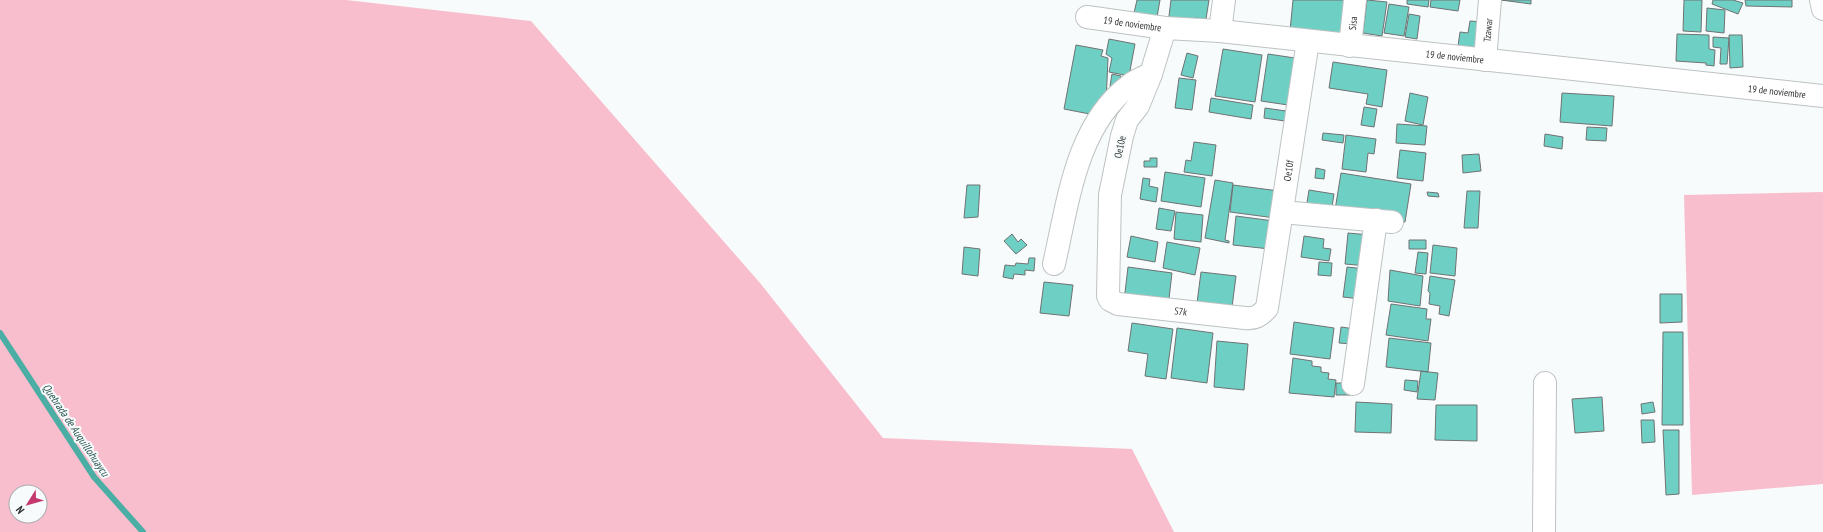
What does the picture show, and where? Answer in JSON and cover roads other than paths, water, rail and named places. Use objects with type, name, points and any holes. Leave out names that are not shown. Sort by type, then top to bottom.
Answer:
[{"type":"street","points":[[1220,31],[1224,0]]},
{"type":"street","name":"Sisa","points":[[1350,46],[1355,0]]},
{"type":"street","name":"Tzawar","points":[[1485,60],[1490,0]]},
{"type":"street","points":[[1821,0],[1823,8]]},
{"type":"street","name":"19 de noviembre","points":[[1087,17],[1165,28],[1220,31],[1823,96]]},
{"type":"street","name":"Oe10e","points":[[1109,273],[1110,195],[1122,136],[1127,120],[1138,106],[1151,74],[1165,28]]},
{"type":"street","name":"Oe10f","points":[[1269,300],[1308,41]]},
{"type":"street","points":[[1054,264],[1077,171],[1090,136],[1100,118],[1115,99],[1130,84],[1151,74]]},
{"type":"street","points":[[1282,212],[1384,221],[1353,384]]},
{"type":"street","name":"S7k","points":[[1109,273],[1108,296],[1110,300],[1118,304],[1254,318],[1262,314],[1267,308],[1269,300]]},
{"type":"street","points":[[1544,532],[1545,383]]},
{"type":"waterway","name":"Quebrada de Auquillohuaycu","points":[[0,333],[94,477],[143,532]]}]
